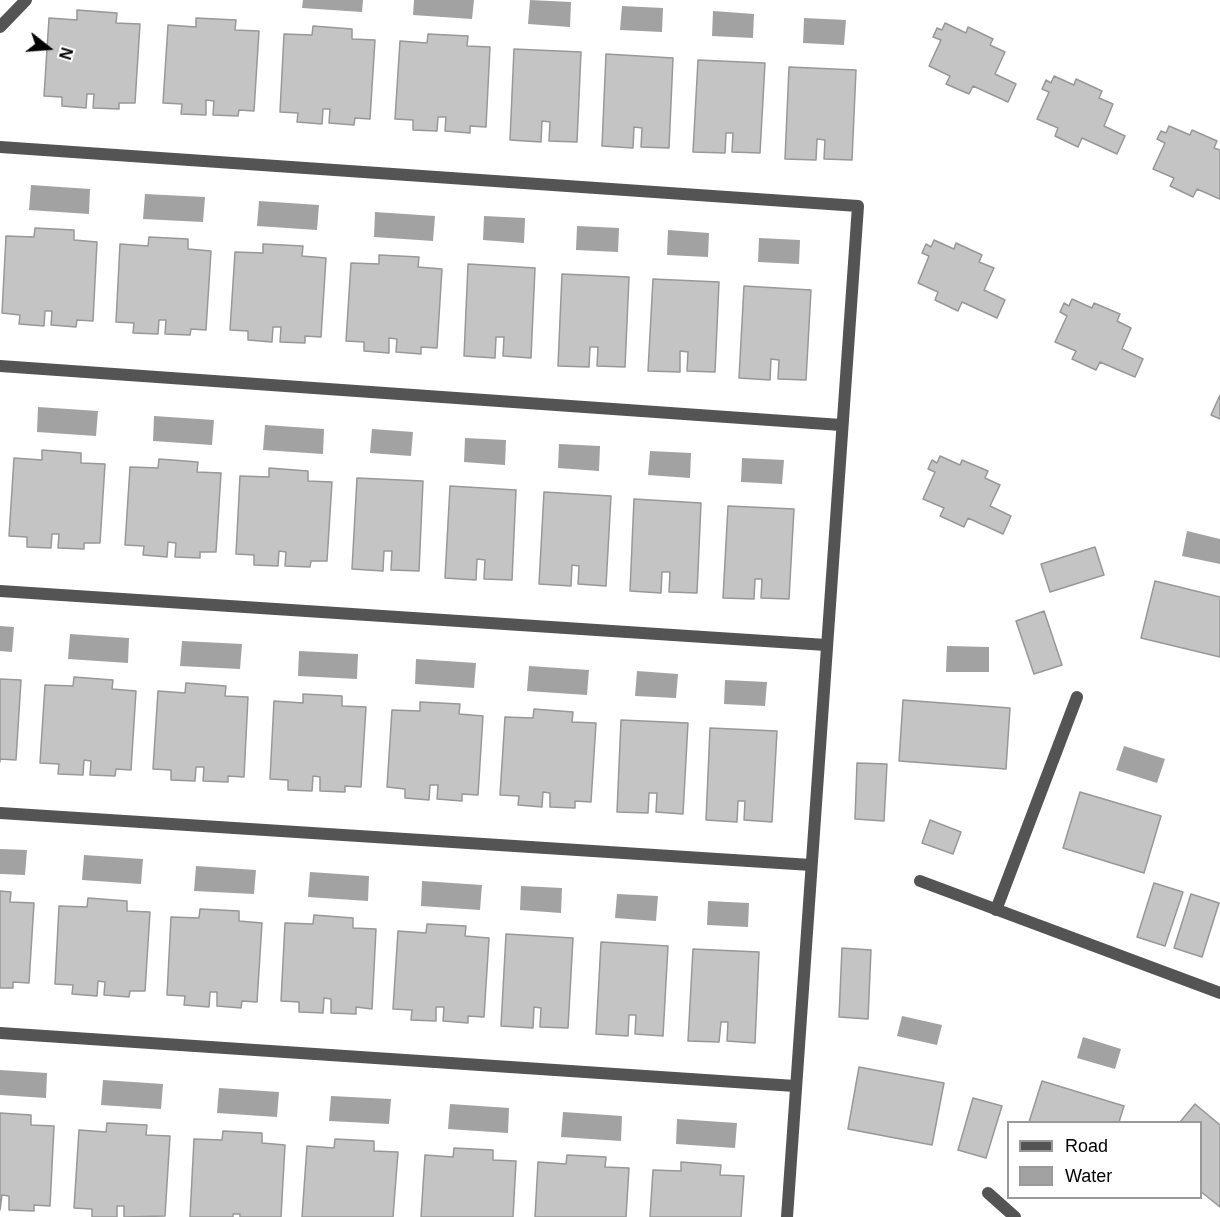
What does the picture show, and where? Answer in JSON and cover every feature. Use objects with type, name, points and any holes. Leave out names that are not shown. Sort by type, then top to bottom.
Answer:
[{"type":"street","points":[[0,27],[26,0]]},
{"type":"street","points":[[0,147],[858,206],[787,1217]]},
{"type":"street","points":[[0,366],[841,425]]},
{"type":"street","points":[[0,591],[826,645]]},
{"type":"street","points":[[996,910],[1077,697]]},
{"type":"street","points":[[0,813],[811,865]]},
{"type":"street","points":[[920,881],[1220,993]]},
{"type":"street","points":[[0,1033],[795,1086]]},
{"type":"street","points":[[988,1193],[1015,1217]]},
{"type":"water","points":[[303,0],[363,0],[362,12],[302,8]]},
{"type":"water","points":[[414,0],[474,0],[472,19],[413,15]]},
{"type":"water","points":[[530,0],[571,2],[570,27],[528,24]]},
{"type":"water","points":[[622,6],[663,8],[662,32],[620,30]]},
{"type":"water","points":[[713,11],[754,14],[753,38],[712,36]]},
{"type":"water","points":[[804,18],[846,20],[844,45],[803,43]]},
{"type":"water","points":[[31,185],[90,189],[89,214],[29,210]]},
{"type":"water","points":[[145,194],[205,197],[203,222],[143,219]]},
{"type":"water","points":[[259,201],[319,205],[317,230],[257,226]]},
{"type":"water","points":[[375,212],[435,216],[433,241],[374,237]]},
{"type":"water","points":[[484,216],[525,218],[524,243],[483,240]]},
{"type":"water","points":[[577,226],[619,228],[618,252],[576,250]]},
{"type":"water","points":[[668,230],[709,233],[708,257],[667,255]]},
{"type":"water","points":[[759,238],[800,240],[799,264],[758,262]]},
{"type":"water","points":[[38,407],[98,411],[96,436],[37,432]]},
{"type":"water","points":[[154,416],[214,420],[212,445],[153,441]]},
{"type":"water","points":[[265,425],[324,429],[323,454],[263,450]]},
{"type":"water","points":[[372,429],[413,432],[411,456],[370,453]]},
{"type":"water","points":[[465,438],[506,440],[505,465],[464,462]]},
{"type":"water","points":[[559,444],[600,446],[599,471],[558,468]]},
{"type":"water","points":[[650,451],[691,453],[690,478],[648,475]]},
{"type":"water","points":[[742,458],[784,460],[782,484],[741,482]]},
{"type":"water","points":[[1187,531],[1220,539],[1220,564],[1182,556]]},
{"type":"water","points":[[0,626],[14,627],[12,652],[0,651]]},
{"type":"water","points":[[70,634],[129,638],[128,663],[68,659]]},
{"type":"water","points":[[182,641],[242,644],[240,669],[180,666]]},
{"type":"water","points":[[947,646],[989,647],[989,672],[946,672]]},
{"type":"water","points":[[299,651],[358,654],[357,679],[298,676]]},
{"type":"water","points":[[416,659],[476,663],[474,688],[415,684]]},
{"type":"water","points":[[529,666],[589,670],[587,695],[527,691]]},
{"type":"water","points":[[637,671],[678,674],[676,698],[635,696]]},
{"type":"water","points":[[725,680],[767,682],[765,706],[724,704]]},
{"type":"water","points":[[1124,746],[1165,759],[1157,783],[1116,770]]},
{"type":"water","points":[[0,849],[27,850],[25,875],[0,874]]},
{"type":"water","points":[[84,855],[143,859],[141,884],[82,880]]},
{"type":"water","points":[[196,866],[256,870],[254,894],[194,891]]},
{"type":"water","points":[[310,872],[369,876],[368,901],[308,897]]},
{"type":"water","points":[[422,881],[482,885],[480,910],[421,906]]},
{"type":"water","points":[[521,886],[562,888],[561,913],[520,910]]},
{"type":"water","points":[[617,894],[658,896],[656,921],[615,918]]},
{"type":"water","points":[[708,901],[749,903],[748,927],[707,925]]},
{"type":"water","points":[[902,1016],[942,1025],[937,1045],[897,1036]]},
{"type":"water","points":[[1083,1037],[1121,1049],[1115,1069],[1077,1058]]},
{"type":"water","points":[[0,1070],[47,1073],[46,1098],[0,1095]]},
{"type":"water","points":[[103,1080],[163,1084],[161,1109],[101,1105]]},
{"type":"water","points":[[219,1088],[279,1092],[277,1117],[217,1113]]},
{"type":"water","points":[[331,1096],[391,1099],[389,1124],[329,1121]]},
{"type":"water","points":[[450,1104],[509,1108],[508,1133],[448,1129]]},
{"type":"water","points":[[563,1112],[622,1116],[621,1141],[561,1137]]},
{"type":"water","points":[[677,1119],[737,1123],[735,1148],[676,1144]]},
{"type":"building","points":[[77,10],[117,13],[116,23],[140,24],[135,103],[119,103],[119,109],[93,108],[94,94],[87,94],[86,108],[62,106],[62,97],[44,96],[49,18],[77,20]]},
{"type":"building","points":[[196,18],[236,20],[235,30],[259,31],[254,111],[239,110],[238,116],[213,115],[214,101],[206,100],[206,115],[181,114],[182,104],[163,103],[168,25],[196,27]]},
{"type":"building","points":[[945,23],[966,33],[968,27],[993,39],[990,45],[1005,52],[995,74],[1016,84],[1008,102],[973,86],[969,94],[946,84],[950,76],[929,66],[941,40],[933,37],[937,28],[942,30]]},
{"type":"building","points":[[313,26],[352,29],[352,39],[375,40],[370,119],[355,118],[354,125],[329,123],[330,109],[323,109],[322,124],[297,122],[298,113],[280,112],[284,34],[312,35]]},
{"type":"building","points":[[428,34],[468,36],[467,46],[490,47],[486,127],[470,126],[470,133],[445,131],[446,117],[438,117],[437,131],[413,130],[413,120],[395,119],[400,41],[427,43]]},
{"type":"building","points":[[514,49],[581,52],[577,142],[549,141],[550,122],[542,121],[541,142],[510,140]]},
{"type":"building","points":[[606,54],[673,58],[669,148],[641,147],[642,128],[634,127],[633,148],[602,146]]},
{"type":"building","points":[[698,60],[765,63],[760,153],[732,152],[733,133],[726,133],[725,153],[693,152]]},
{"type":"building","points":[[789,67],[856,70],[852,160],[824,159],[825,140],[817,139],[816,160],[785,159]]},
{"type":"building","points":[[1054,76],[1074,85],[1076,79],[1102,91],[1099,98],[1113,104],[1104,126],[1125,136],[1117,154],[1082,138],[1078,147],[1055,136],[1058,128],[1037,119],[1049,92],[1042,89],[1046,80],[1051,83]]},
{"type":"building","points":[[1169,126],[1190,135],[1192,130],[1217,141],[1214,148],[1220,150],[1220,199],[1197,189],[1193,197],[1170,186],[1174,178],[1153,169],[1165,143],[1157,139],[1161,131],[1166,133]]},
{"type":"building","points":[[35,228],[74,230],[74,240],[97,242],[93,321],[77,320],[76,327],[51,325],[52,311],[45,311],[44,326],[19,324],[20,315],[2,313],[6,236],[34,237]]},
{"type":"building","points":[[149,237],[188,239],[188,249],[211,251],[206,330],[191,329],[190,335],[165,334],[166,320],[159,320],[158,334],[133,333],[134,323],[116,322],[120,244],[148,246]]},
{"type":"building","points":[[934,240],[954,249],[956,243],[982,255],[979,262],[994,268],[984,290],[1005,300],[997,318],[962,302],[958,311],[935,300],[938,292],[918,283],[929,256],[922,253],[926,244],[931,247]]},
{"type":"building","points":[[263,244],[303,246],[302,256],[326,258],[321,337],[305,336],[305,343],[280,342],[281,327],[273,327],[272,342],[248,340],[248,331],[230,330],[235,252],[263,253]]},
{"type":"building","points":[[379,255],[419,257],[418,267],[442,269],[437,348],[421,347],[421,354],[396,352],[397,339],[389,338],[389,353],[364,351],[364,342],[346,341],[351,263],[379,264]]},
{"type":"building","points":[[468,264],[535,268],[531,358],[503,356],[504,337],[496,337],[495,358],[464,356]]},
{"type":"building","points":[[562,274],[629,277],[625,367],[597,366],[598,347],[590,347],[589,367],[558,366]]},
{"type":"building","points":[[653,279],[719,282],[715,372],[687,371],[688,352],[680,351],[680,372],[648,371]]},
{"type":"building","points":[[744,286],[811,290],[806,380],[778,379],[779,360],[771,359],[770,380],[739,378]]},
{"type":"building","points":[[1072,299],[1092,308],[1094,303],[1120,314],[1117,321],[1131,328],[1122,349],[1143,359],[1135,377],[1100,362],[1096,370],[1072,359],[1076,351],[1055,342],[1067,316],[1060,312],[1064,303],[1069,306]]},
{"type":"building","points":[[1220,395],[1220,419],[1211,415]]},
{"type":"building","points":[[42,450],[81,453],[81,463],[105,464],[100,543],[84,543],[84,549],[58,548],[59,534],[52,534],[51,548],[27,547],[27,537],[9,536],[14,458],[42,460]]},
{"type":"building","points":[[940,456],[960,465],[962,460],[988,471],[985,478],[1000,485],[990,506],[1011,516],[1003,534],[968,518],[964,527],[940,516],[944,508],[923,499],[935,472],[928,469],[932,460],[937,463]]},
{"type":"building","points":[[159,459],[198,462],[197,472],[221,473],[216,552],[200,552],[200,558],[175,557],[176,543],[168,542],[167,557],[143,555],[144,546],[125,545],[130,467],[158,468]]},
{"type":"building","points":[[269,468],[308,471],[308,481],[332,482],[327,561],[311,561],[310,567],[285,566],[286,552],[279,551],[278,566],[254,565],[254,555],[236,554],[240,476],[269,477]]},
{"type":"building","points":[[357,478],[423,481],[419,571],[391,570],[392,551],[384,551],[383,571],[352,569]]},
{"type":"building","points":[[450,486],[516,490],[512,580],[484,579],[485,560],[477,559],[476,580],[445,578]]},
{"type":"building","points":[[544,492],[611,496],[606,586],[578,584],[579,566],[572,565],[571,586],[539,584]]},
{"type":"building","points":[[634,499],[701,503],[697,593],[669,592],[670,572],[662,572],[661,593],[630,591]]},
{"type":"building","points":[[728,506],[794,509],[789,599],[761,598],[762,579],[755,579],[754,599],[723,598]]},
{"type":"building","points":[[1095,547],[1104,575],[1050,592],[1041,564]]},
{"type":"building","points":[[1155,581],[1220,597],[1220,657],[1141,638]]},
{"type":"building","points":[[1044,611],[1062,665],[1034,674],[1016,621]]},
{"type":"building","points":[[74,677],[113,680],[112,689],[136,691],[131,770],[116,769],[115,776],[90,775],[91,761],[84,760],[83,775],[58,774],[59,764],[40,763],[45,685],[73,686]]},
{"type":"building","points":[[0,679],[21,680],[16,760],[0,759]]},
{"type":"building","points":[[186,683],[226,686],[225,696],[248,697],[244,777],[228,776],[228,782],[203,781],[204,767],[196,767],[195,781],[171,780],[171,770],[153,769],[158,691],[185,693]]},
{"type":"building","points":[[303,694],[342,696],[342,706],[366,707],[361,787],[345,786],[345,792],[320,791],[320,777],[313,776],[312,791],[288,790],[288,780],[270,779],[274,701],[303,703]]},
{"type":"building","points":[[903,700],[1010,708],[1006,769],[899,761]]},
{"type":"building","points":[[420,702],[460,704],[459,714],[483,716],[478,795],[462,794],[462,801],[437,799],[438,785],[430,785],[429,800],[405,798],[405,789],[387,787],[392,710],[420,711]]},
{"type":"building","points":[[534,709],[573,712],[572,722],[596,723],[591,802],[575,801],[575,808],[550,807],[550,793],[543,792],[542,807],[518,805],[519,796],[500,795],[505,717],[533,718]]},
{"type":"building","points":[[621,720],[688,723],[683,814],[656,812],[657,793],[649,793],[648,813],[617,812]]},
{"type":"building","points":[[710,728],[777,731],[772,822],[744,820],[745,801],[738,801],[737,822],[706,820]]},
{"type":"building","points":[[857,763],[887,764],[884,821],[855,819]]},
{"type":"building","points":[[1080,792],[1161,816],[1144,873],[1063,848]]},
{"type":"building","points":[[930,820],[961,832],[953,854],[922,843]]},
{"type":"building","points":[[1154,883],[1183,892],[1165,946],[1137,937]]},
{"type":"building","points":[[0,891],[11,892],[10,902],[34,903],[29,983],[13,982],[13,988],[0,988]]},
{"type":"building","points":[[1191,894],[1219,903],[1202,957],[1174,948]]},
{"type":"building","points":[[88,898],[127,901],[127,911],[150,912],[145,991],[130,991],[129,997],[104,995],[105,982],[98,981],[97,996],[72,994],[73,985],[55,984],[59,906],[87,907]]},
{"type":"building","points":[[200,909],[239,911],[239,921],[262,923],[257,1002],[242,1001],[241,1008],[217,1006],[217,992],[210,992],[209,1007],[184,1005],[185,996],[167,995],[171,917],[199,918]]},
{"type":"building","points":[[314,915],[353,918],[353,928],[376,929],[372,1009],[356,1007],[356,1014],[331,1013],[331,999],[324,998],[323,1013],[299,1012],[299,1002],[281,1001],[285,923],[313,924]]},
{"type":"building","points":[[427,924],[466,926],[465,936],[489,938],[484,1017],[468,1016],[468,1023],[443,1021],[444,1007],[436,1007],[436,1021],[411,1020],[412,1010],[393,1009],[398,931],[426,933]]},
{"type":"building","points":[[506,934],[573,938],[568,1028],[540,1027],[541,1008],[534,1007],[533,1028],[501,1026]]},
{"type":"building","points":[[601,942],[668,946],[663,1036],[635,1034],[636,1015],[629,1015],[628,1036],[596,1034]]},
{"type":"building","points":[[842,948],[871,950],[868,1019],[839,1017]]},
{"type":"building","points":[[693,949],[759,952],[755,1043],[727,1041],[728,1022],[721,1022],[719,1042],[688,1041]]},
{"type":"building","points":[[859,1067],[944,1083],[932,1145],[848,1129]]},
{"type":"building","points":[[1042,1081],[1124,1106],[1119,1121],[1029,1121]]},
{"type":"building","points":[[973,1098],[1002,1106],[986,1158],[958,1150]]},
{"type":"building","points":[[1195,1104],[1220,1125],[1220,1207],[1202,1193],[1202,1121],[1181,1121]]},
{"type":"building","points":[[0,1113],[31,1115],[31,1125],[54,1126],[50,1206],[34,1205],[34,1211],[9,1210],[9,1196],[2,1195],[0,1210]]},
{"type":"building","points":[[107,1123],[147,1125],[146,1135],[170,1136],[165,1216],[124,1217],[124,1206],[117,1206],[117,1217],[92,1217],[92,1209],[74,1208],[79,1130],[106,1132]]},
{"type":"building","points":[[223,1131],[262,1133],[262,1143],[285,1145],[281,1217],[240,1217],[240,1214],[233,1214],[233,1217],[190,1217],[194,1139],[222,1140]]},
{"type":"building","points":[[335,1139],[374,1141],[374,1151],[398,1152],[393,1217],[302,1217],[307,1146],[334,1148]]},
{"type":"building","points":[[454,1148],[493,1150],[493,1160],[516,1161],[513,1217],[421,1217],[425,1155],[453,1157]]},
{"type":"building","points":[[567,1155],[606,1157],[605,1167],[629,1168],[626,1217],[535,1217],[538,1162],[566,1164]]},
{"type":"building","points":[[681,1162],[721,1165],[720,1175],[744,1176],[741,1217],[650,1217],[653,1170],[681,1171]]}]
